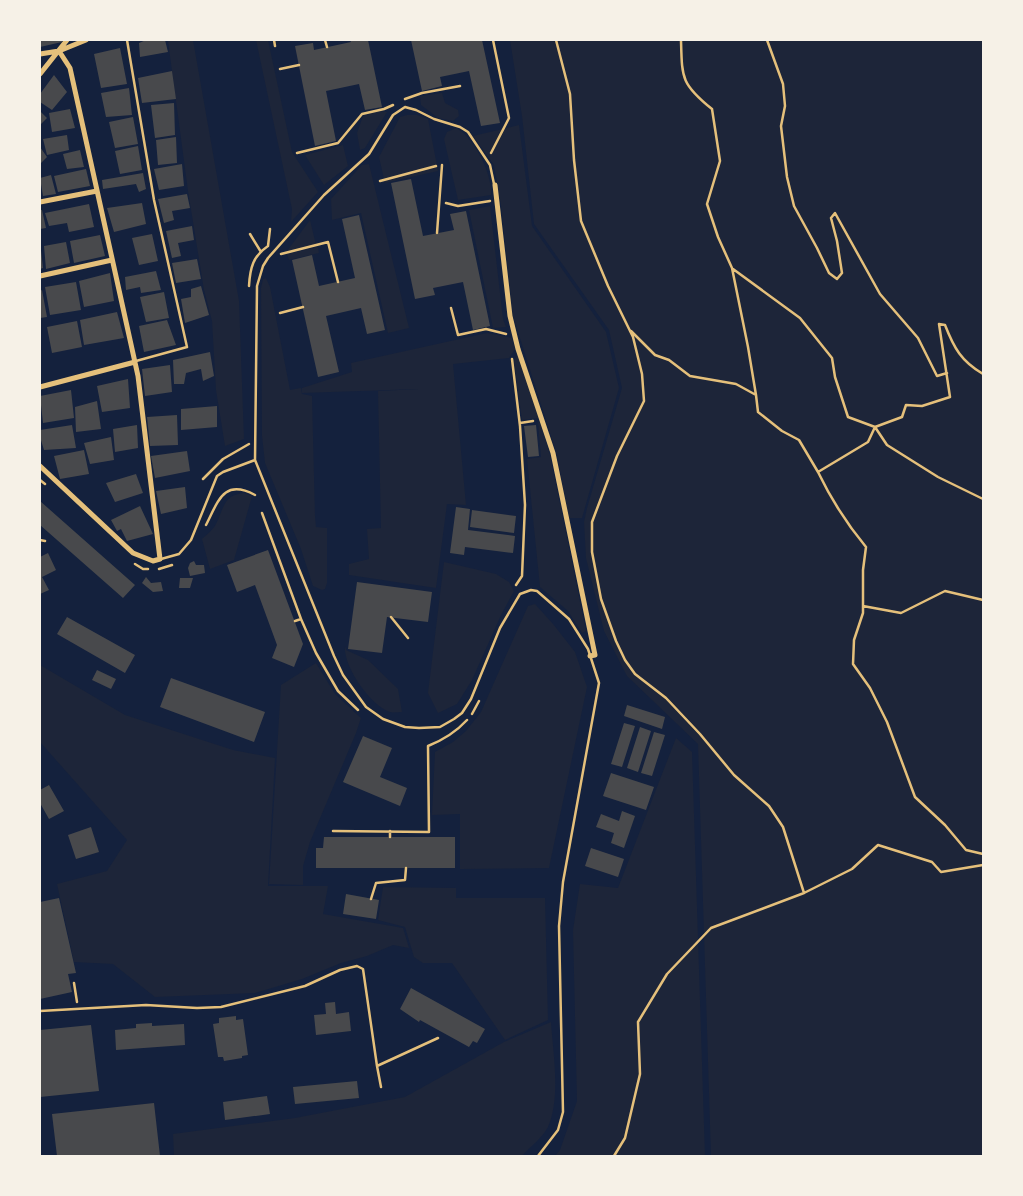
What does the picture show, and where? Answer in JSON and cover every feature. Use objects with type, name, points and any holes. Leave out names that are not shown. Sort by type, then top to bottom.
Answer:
[{"type":"street","points":[[40,74],[67,40]]},
{"type":"street","points":[[40,54],[59,51],[86,40]]},
{"type":"street","points":[[40,466],[133,553],[153,560],[160,559],[138,376],[70,68],[59,51]]},
{"type":"street","points":[[495,186],[514,336],[552,453],[595,655],[590,656]]},
{"type":"street","points":[[40,202],[97,191]]},
{"type":"street","points":[[40,276],[112,260]]},
{"type":"street","points":[[40,387],[135,362]]},
{"type":"lane","points":[[127,40],[154,200],[187,347],[135,362]]},
{"type":"lane","points":[[495,186],[490,165],[468,132],[416,110],[405,108],[393,115],[369,154],[324,195],[263,266],[257,286],[254,441],[255,460],[342,675],[366,707],[382,719],[405,727],[440,727],[462,713],[471,699],[500,628],[520,594],[526,591],[537,592],[569,619],[588,649],[599,683],[563,882],[559,926],[563,1112],[558,1130],[538,1156]]},
{"type":"lane","points":[[437,233],[442,165]]},
{"type":"lane","points":[[160,559],[179,554],[192,540],[217,476],[255,460]]},
{"type":"lane","points":[[40,1011],[146,1005],[197,1008],[221,1007],[305,986],[340,970],[357,966],[363,969],[381,1087]]},
{"type":"lane","points":[[377,1066],[438,1038]]},
{"type":"path","points":[[274,40],[275,46]]},
{"type":"path","points":[[325,40],[327,47]]},
{"type":"path","points":[[487,161],[509,118],[493,40]]},
{"type":"path","points":[[556,40],[570,94],[574,160],[581,221],[608,286],[633,337],[642,374],[644,401],[617,456],[592,522],[592,552],[601,599],[616,641],[625,660],[635,674],[666,698],[700,734],[734,775],[769,806],[783,827],[804,893]]},
{"type":"path","points":[[681,40],[682,75],[694,94],[712,109],[720,161],[707,204],[718,237],[732,268],[748,347],[758,412],[782,432],[799,440],[845,522],[866,547],[863,570],[863,613],[854,640],[853,664],[870,688],[887,722],[915,796],[945,825],[966,850],[983,854]]},
{"type":"path","points":[[767,40],[783,84],[785,106],[781,126],[787,176],[794,206],[817,248],[828,273],[837,279],[842,273],[831,218],[835,213],[880,294],[918,338],[937,376],[947,373]]},
{"type":"path","points":[[280,69],[299,65]]},
{"type":"path","points":[[422,93],[460,86]]},
{"type":"path","points":[[298,153],[338,143],[362,114],[384,109]]},
{"type":"path","points":[[380,181],[442,165]]},
{"type":"path","points":[[439,202],[458,206],[496,200]]},
{"type":"path","points":[[250,234],[260,251],[268,246],[270,229]]},
{"type":"path","points":[[287,253],[328,242],[338,282]]},
{"type":"path","points":[[732,268],[800,318],[832,358],[835,377],[848,417],[875,427],[886,445],[938,478],[983,499]]},
{"type":"path","points":[[280,312],[303,307]]},
{"type":"path","points":[[451,308],[458,335],[486,329],[514,336]]},
{"type":"path","points":[[818,472],[868,442],[875,427],[902,417],[906,405],[922,406],[950,397],[939,324],[945,324],[951,340],[968,366],[983,374]]},
{"type":"path","points":[[628,328],[655,355],[669,360],[690,376],[736,384],[756,395]]},
{"type":"path","points":[[512,360],[520,425],[526,505],[522,576],[524,581]]},
{"type":"path","points":[[514,427],[541,420]]},
{"type":"path","points":[[203,479],[223,459],[254,441]]},
{"type":"path","points":[[203,531],[220,496],[226,491],[240,489],[247,490],[256,495]]},
{"type":"path","points":[[262,514],[308,636]]},
{"type":"path","points":[[40,540],[46,541]]},
{"type":"path","points":[[516,585],[522,576]]},
{"type":"path","points":[[863,606],[902,614],[945,591],[983,600]]},
{"type":"path","points":[[392,617],[408,638]]},
{"type":"path","points":[[295,621],[301,618]]},
{"type":"path","points":[[333,831],[429,832],[428,746]]},
{"type":"path","points":[[390,831],[390,837]]},
{"type":"path","points":[[614,1156],[626,1138],[640,1074],[638,1022],[667,974],[711,928],[804,893],[852,869],[878,845],[932,862],[941,872],[983,865]]},
{"type":"path","points":[[371,898],[376,884],[405,880],[406,868]]},
{"type":"path","points":[[74,983],[78,1008]]},
{"type":"shaded area","points":[[193,40],[239,301],[244,439],[225,446],[216,390],[212,321],[204,290],[188,191],[168,41]]},
{"type":"shaded area","points":[[256,40],[268,40],[292,152],[318,192],[291,222],[292,209]]},
{"type":"shaded area","points":[[510,40],[983,40],[983,1156],[711,1156],[698,744],[627,676],[604,631],[586,558],[584,522],[622,388],[609,330],[534,224],[522,116]]},
{"type":"shaded area","points":[[442,93],[445,103],[458,110],[459,116],[453,121],[438,118],[421,105],[420,96]]},
{"type":"shaded area","points":[[380,111],[387,112],[365,148],[360,150],[357,133],[363,116]]},
{"type":"shaded area","points":[[417,115],[428,119],[438,171],[385,183],[379,157],[400,117]]},
{"type":"shaded area","points":[[519,125],[532,226],[606,332],[619,388],[582,518],[569,518],[557,455],[513,316],[501,205],[494,165],[473,136]]},
{"type":"shaded area","points":[[456,128],[469,139],[481,157],[489,177],[491,195],[458,200],[444,139],[447,132]]},
{"type":"shaded area","points":[[343,145],[348,166],[324,185],[305,155]]},
{"type":"shaded area","points":[[369,164],[409,328],[388,333],[361,213],[332,220],[331,199],[362,165]]},
{"type":"shaded area","points":[[490,206],[503,319],[506,327],[493,328],[469,210]]},
{"type":"shaded area","points":[[310,220],[316,245],[287,251]]},
{"type":"shaded area","points":[[318,247],[319,253],[289,260],[287,254]]},
{"type":"shaded area","points":[[266,278],[270,287],[290,390],[301,388],[302,394],[312,396],[316,527],[327,528],[327,583],[325,589],[322,590],[313,586],[301,549],[265,463],[262,436],[261,288],[263,279]]},
{"type":"shaded area","points":[[487,333],[512,338],[515,349],[509,358],[453,364],[466,505],[447,504],[436,588],[349,575],[349,564],[369,559],[367,529],[381,528],[378,391],[419,389],[302,393],[302,388],[352,372],[351,363]]},
{"type":"shaded area","points":[[518,353],[539,418],[522,420],[514,361]]},
{"type":"shaded area","points":[[538,422],[540,422],[550,455],[586,631],[582,633],[568,611],[540,587],[527,459],[541,457]]},
{"type":"shaded area","points":[[244,493],[252,496],[234,560],[210,569],[202,539],[215,526],[228,499],[237,494]]},
{"type":"shaded area","points":[[444,562],[496,574],[509,582],[514,591],[501,615],[472,680],[457,704],[438,713],[428,693]]},
{"type":"shaded area","points":[[535,604],[575,652],[587,687],[549,868],[460,869],[460,814],[432,815],[435,752],[453,742],[466,731],[481,712],[528,606]]},
{"type":"shaded area","points":[[345,646],[346,650],[368,660],[398,689],[402,712],[391,712],[382,708],[366,693],[348,664]]},
{"type":"shaded area","points":[[316,663],[335,694],[361,718],[310,842],[303,866],[303,885],[269,884],[281,685]]},
{"type":"shaded area","points":[[40,665],[125,715],[233,750],[275,758],[268,886],[328,886],[323,914],[403,928],[409,948],[393,945],[302,979],[255,993],[155,997],[113,964],[74,962],[57,884],[107,871],[127,840],[40,742]]},
{"type":"shaded area","points":[[676,738],[692,752],[705,1156],[555,1156],[560,1150],[577,1101],[573,930],[580,884],[618,888]]},
{"type":"shaded area","points":[[383,887],[456,888],[456,898],[545,898],[548,1020],[505,1040],[452,963],[423,963],[414,957],[405,927],[378,920]]},
{"type":"shaded area","points":[[551,1022],[555,1075],[552,1115],[546,1131],[522,1156],[174,1156],[173,1134],[295,1118],[405,1097],[504,1042]]},
{"type":"building","points":[[40,40],[62,40],[62,42],[40,47]]},
{"type":"building","points":[[146,40],[165,40],[168,52],[140,57],[139,43]]},
{"type":"building","points":[[350,40],[368,40],[382,107],[365,110],[359,84],[326,91],[336,141],[315,146],[295,46],[313,43],[314,50],[351,42]]},
{"type":"building","points":[[411,40],[482,40],[500,123],[481,126],[469,71],[440,77],[442,86],[422,91]]},
{"type":"building","points":[[120,48],[127,84],[101,88],[94,54]]},
{"type":"building","points":[[172,71],[176,99],[142,103],[138,78]]},
{"type":"building","points":[[54,75],[67,92],[52,110],[40,102],[40,94]]},
{"type":"building","points":[[129,88],[132,115],[106,117],[101,93]]},
{"type":"building","points":[[174,103],[175,135],[155,138],[151,105]]},
{"type":"building","points":[[70,109],[75,128],[52,132],[49,113]]},
{"type":"building","points":[[40,111],[47,118],[40,125]]},
{"type":"building","points":[[133,117],[138,144],[115,148],[109,122]]},
{"type":"building","points":[[67,135],[69,150],[47,155],[43,139]]},
{"type":"building","points":[[176,137],[177,163],[158,165],[156,140]]},
{"type":"building","points":[[138,146],[142,170],[120,174],[115,151]]},
{"type":"building","points":[[40,147],[47,157],[40,164]]},
{"type":"building","points":[[80,150],[84,167],[67,169],[63,154]]},
{"type":"building","points":[[182,164],[184,186],[159,190],[154,169]]},
{"type":"building","points":[[86,169],[90,186],[58,192],[54,176]]},
{"type":"building","points":[[143,173],[146,189],[139,192],[136,184],[103,189],[102,180]]},
{"type":"building","points":[[51,175],[56,194],[43,196],[40,178]]},
{"type":"building","points":[[411,179],[423,236],[454,230],[450,214],[466,211],[490,326],[473,330],[463,282],[433,288],[435,295],[415,299],[391,183]]},
{"type":"building","points":[[187,194],[190,208],[172,211],[174,220],[164,223],[158,199]]},
{"type":"building","points":[[142,203],[146,224],[114,232],[107,208]]},
{"type":"building","points":[[89,204],[94,227],[69,232],[67,223],[49,226],[45,213]]},
{"type":"building","points":[[40,210],[42,210],[46,228],[40,229]]},
{"type":"building","points":[[359,215],[385,330],[367,334],[361,308],[326,316],[339,372],[318,377],[292,260],[312,255],[319,286],[355,278],[342,219]]},
{"type":"building","points":[[192,226],[194,240],[178,243],[181,256],[172,258],[166,231]]},
{"type":"building","points":[[152,234],[158,261],[139,265],[132,238]]},
{"type":"building","points":[[100,235],[105,256],[74,263],[70,241]]},
{"type":"building","points":[[66,242],[70,263],[46,269],[44,246]]},
{"type":"building","points":[[40,250],[43,268],[40,269]]},
{"type":"building","points":[[197,259],[201,279],[176,283],[172,263]]},
{"type":"building","points":[[156,271],[161,290],[141,293],[140,287],[126,290],[125,277]]},
{"type":"building","points":[[110,273],[114,301],[84,307],[79,281]]},
{"type":"building","points":[[76,282],[81,310],[50,315],[45,287]]},
{"type":"building","points":[[201,286],[209,315],[185,323],[181,299],[191,297],[191,289]]},
{"type":"building","points":[[42,290],[47,317],[40,318],[40,291]]},
{"type":"building","points":[[164,292],[169,318],[146,322],[140,297]]},
{"type":"building","points":[[117,312],[124,338],[84,345],[80,320]]},
{"type":"building","points":[[167,320],[176,345],[144,352],[139,326]]},
{"type":"building","points":[[77,321],[82,347],[52,353],[47,327]]},
{"type":"building","points":[[210,352],[214,376],[203,381],[201,369],[186,373],[184,384],[174,384],[173,360]]},
{"type":"building","points":[[170,365],[172,392],[145,396],[142,369]]},
{"type":"building","points":[[128,379],[130,408],[102,412],[97,386]]},
{"type":"building","points":[[71,390],[74,418],[43,423],[40,396]]},
{"type":"building","points":[[97,401],[101,429],[76,432],[75,407]]},
{"type":"building","points":[[217,406],[217,427],[181,430],[181,409]]},
{"type":"building","points":[[177,415],[178,445],[150,446],[147,417]]},
{"type":"building","points":[[72,425],[76,448],[44,450],[40,430]]},
{"type":"building","points":[[137,425],[138,448],[115,452],[113,429]]},
{"type":"building","points":[[536,425],[539,456],[528,457],[524,426]]},
{"type":"building","points":[[111,437],[114,460],[90,464],[84,443]]},
{"type":"building","points":[[84,450],[89,474],[60,479],[54,456]]},
{"type":"building","points":[[187,451],[190,471],[155,478],[151,456]]},
{"type":"building","points":[[136,474],[143,493],[115,502],[106,483]]},
{"type":"building","points":[[185,487],[187,508],[161,514],[156,491]]},
{"type":"building","points":[[40,501],[135,585],[123,598],[40,525]]},
{"type":"building","points":[[140,506],[153,534],[127,541],[121,529],[117,531],[111,520]]},
{"type":"building","points":[[456,507],[470,509],[468,530],[515,536],[513,553],[465,547],[464,555],[450,553]]},
{"type":"building","points":[[472,510],[516,516],[514,533],[470,527]]},
{"type":"building","points":[[268,550],[303,644],[294,667],[272,658],[277,645],[255,585],[237,592],[227,565]]},
{"type":"building","points":[[48,553],[56,570],[42,577],[49,590],[40,594],[40,557]]},
{"type":"building","points":[[194,561],[196,565],[204,565],[205,573],[190,576],[188,568],[190,563]]},
{"type":"building","points":[[146,577],[151,583],[161,582],[163,591],[153,592],[142,583]]},
{"type":"building","points":[[180,578],[193,578],[190,588],[179,588]]},
{"type":"building","points":[[357,582],[432,592],[428,622],[387,617],[382,653],[348,649]]},
{"type":"building","points":[[67,617],[135,655],[125,673],[57,634]]},
{"type":"building","points":[[97,670],[116,679],[111,689],[92,680]]},
{"type":"building","points":[[171,678],[265,712],[254,742],[160,707]]},
{"type":"building","points":[[627,705],[665,717],[662,729],[624,716]]},
{"type":"building","points":[[624,723],[635,726],[622,767],[611,764]]},
{"type":"building","points":[[640,727],[651,731],[638,772],[627,768]]},
{"type":"building","points":[[654,732],[665,735],[652,776],[641,773]]},
{"type":"building","points":[[363,736],[392,748],[380,777],[407,788],[400,806],[343,782]]},
{"type":"building","points":[[611,773],[654,787],[646,810],[603,796]]},
{"type":"building","points":[[49,785],[64,811],[49,819],[40,803],[40,790]]},
{"type":"building","points":[[622,811],[635,816],[624,848],[611,843],[614,833],[596,827],[601,814],[619,821]]},
{"type":"building","points":[[91,827],[99,852],[76,859],[68,835]]},
{"type":"building","points":[[324,837],[455,837],[455,868],[316,868],[316,848],[323,848]]},
{"type":"building","points":[[591,848],[624,859],[618,877],[585,866]]},
{"type":"building","points":[[346,894],[379,900],[376,919],[343,914]]},
{"type":"building","points":[[59,898],[76,973],[68,974],[72,992],[40,999],[40,902]]},
{"type":"building","points":[[411,988],[485,1029],[477,1043],[473,1041],[469,1047],[420,1020],[419,1022],[400,1009]]},
{"type":"building","points":[[335,1002],[336,1014],[349,1012],[351,1031],[316,1035],[314,1015],[326,1014],[325,1003]]},
{"type":"building","points":[[236,1016],[236,1020],[243,1019],[248,1055],[224,1061],[223,1057],[218,1057],[213,1024],[219,1023],[219,1018]]},
{"type":"building","points":[[152,1023],[152,1026],[184,1024],[185,1045],[116,1050],[115,1030],[136,1028],[136,1024]]},
{"type":"building","points":[[91,1025],[99,1091],[40,1097],[40,1030]]},
{"type":"building","points":[[357,1081],[359,1098],[295,1104],[293,1087]]},
{"type":"building","points":[[267,1096],[270,1114],[225,1120],[223,1102]]},
{"type":"building","points":[[154,1103],[160,1156],[57,1156],[52,1114]]}]
